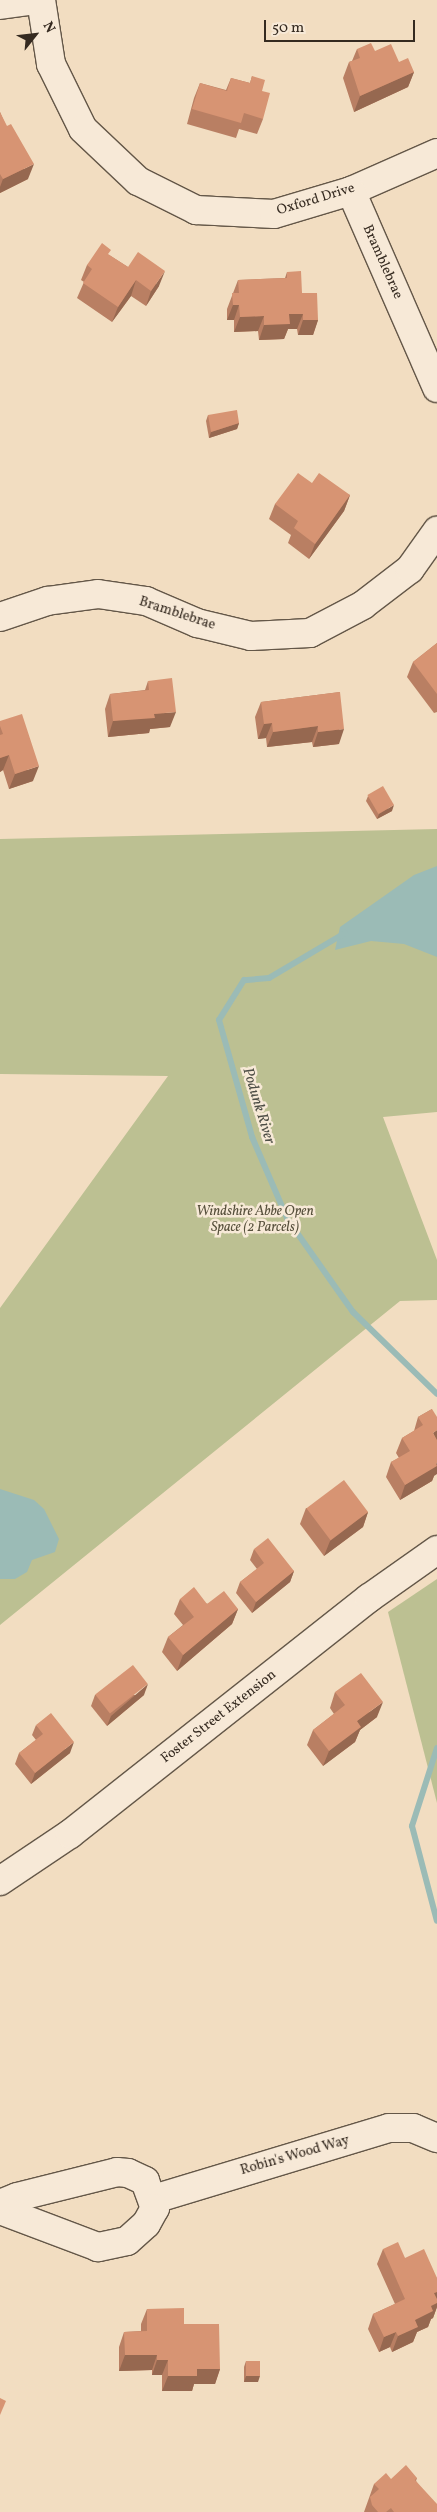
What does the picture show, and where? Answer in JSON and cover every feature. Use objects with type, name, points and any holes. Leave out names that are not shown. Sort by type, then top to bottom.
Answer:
[{"type":"street","points":[[0,5],[36,0]]},
{"type":"street","name":"Oxford Drive","points":[[41,0],[52,64],[83,129],[138,181],[196,210],[274,214],[351,191],[437,153]]},
{"type":"street","name":"Bramblebrae","points":[[351,191],[437,388]]},
{"type":"street","name":"Bramblebrae","points":[[0,617],[47,601],[98,594],[146,601],[197,623],[251,636],[310,633],[363,605],[410,569],[437,531]]},
{"type":"street","name":"Foster Street Extension","points":[[0,1881],[70,1834],[369,1598],[437,1550]]},
{"type":"street","name":"Robin's Wood Way","points":[[154,2199],[272,2162],[313,2153],[383,2129],[413,2128],[437,2138]]},
{"type":"street","points":[[0,2204],[17,2197],[118,2172],[128,2173],[145,2182],[154,2199],[153,2214],[146,2224],[126,2241],[108,2247],[89,2245],[0,2210]]},
{"type":"green space","name":"Windshire Abbe Open Space (2 Parcels)","points":[[437,829],[437,1112],[383,1117],[437,1260],[437,1300],[400,1301],[0,1625],[0,1308],[168,1076],[0,1074],[0,839]]},
{"type":"green space","points":[[437,1579],[437,1803],[388,1612]]},
{"type":"water","points":[[437,866],[437,957],[404,944],[371,941],[335,950],[340,927],[414,875]]},
{"type":"water","points":[[0,1489],[34,1500],[44,1509],[59,1539],[55,1552],[32,1560],[27,1572],[15,1579],[0,1579]]},
{"type":"building","points":[[371,43],[375,51],[391,44],[399,62],[408,58],[414,72],[360,96],[349,62],[360,58],[357,49]]},
{"type":"building","points":[[252,76],[265,80],[262,91],[270,93],[263,119],[244,113],[241,123],[192,109],[200,83],[227,91],[231,78],[250,83]]},
{"type":"building","points":[[0,112],[7,126],[11,124],[34,164],[3,179],[0,174]]},
{"type":"building","points":[[102,243],[111,250],[108,254],[128,267],[138,252],[165,271],[151,291],[136,280],[118,307],[83,283],[92,269],[87,265]]},
{"type":"building","points":[[301,271],[302,293],[317,293],[318,320],[303,320],[303,314],[289,314],[290,324],[264,325],[264,316],[240,317],[239,305],[233,305],[232,293],[239,293],[238,280],[287,278],[287,272]]},
{"type":"building","points":[[237,410],[239,423],[211,432],[208,415]]},
{"type":"building","points":[[298,473],[312,483],[319,473],[350,495],[315,544],[294,528],[298,521],[275,504]]},
{"type":"building","points":[[437,643],[437,694],[413,662]]},
{"type":"building","points":[[172,678],[176,712],[154,714],[155,718],[113,721],[110,694],[149,690],[148,681]]},
{"type":"building","points":[[340,692],[344,729],[318,732],[318,726],[273,732],[272,723],[264,724],[261,702]]},
{"type":"building","points":[[22,714],[39,766],[15,774],[9,755],[0,758],[0,735],[3,734],[0,721]]},
{"type":"building","points":[[383,786],[394,805],[378,814],[367,795]]},
{"type":"building","points":[[432,1409],[437,1417],[437,1430],[433,1433],[437,1440],[437,1466],[405,1485],[391,1462],[410,1451],[402,1438],[423,1425],[418,1417]]},
{"type":"building","points":[[344,1480],[368,1512],[331,1540],[306,1508]]},
{"type":"building","points":[[268,1538],[294,1571],[256,1602],[240,1582],[264,1563],[254,1549]]},
{"type":"building","points":[[194,1587],[207,1604],[224,1591],[238,1609],[183,1655],[168,1637],[194,1617],[180,1599]]},
{"type":"building","points":[[133,1665],[148,1684],[110,1713],[95,1695]]},
{"type":"building","points":[[361,1673],[383,1702],[357,1721],[361,1727],[329,1751],[313,1730],[345,1705],[335,1692]]},
{"type":"building","points":[[51,1713],[74,1742],[35,1773],[19,1753],[43,1734],[36,1725]]},
{"type":"building","points":[[398,2242],[405,2258],[424,2249],[437,2278],[437,2292],[434,2293],[437,2303],[431,2306],[433,2311],[415,2320],[418,2327],[398,2336],[396,2332],[384,2337],[373,2314],[405,2299],[383,2249]]},
{"type":"building","points":[[184,2308],[184,2324],[219,2324],[220,2369],[197,2369],[197,2376],[168,2376],[168,2360],[157,2360],[157,2355],[125,2355],[124,2332],[147,2331],[147,2309]]},
{"type":"building","points":[[246,2361],[260,2361],[260,2376],[246,2376]]},
{"type":"building","points":[[0,2398],[6,2401],[0,2415]]},
{"type":"building","points":[[406,2465],[417,2478],[415,2480],[437,2504],[437,2512],[394,2512],[391,2508],[386,2512],[378,2512],[372,2505],[370,2497],[379,2489],[374,2484],[386,2473],[391,2479]]},
{"type":"waterway","name":"Podunk River","points":[[345,933],[269,978],[244,980],[219,1020],[252,1137],[288,1220],[353,1312],[437,1394]]},
{"type":"waterway","name":"Podunk River","points":[[437,1748],[412,1826],[437,1921]]}]
